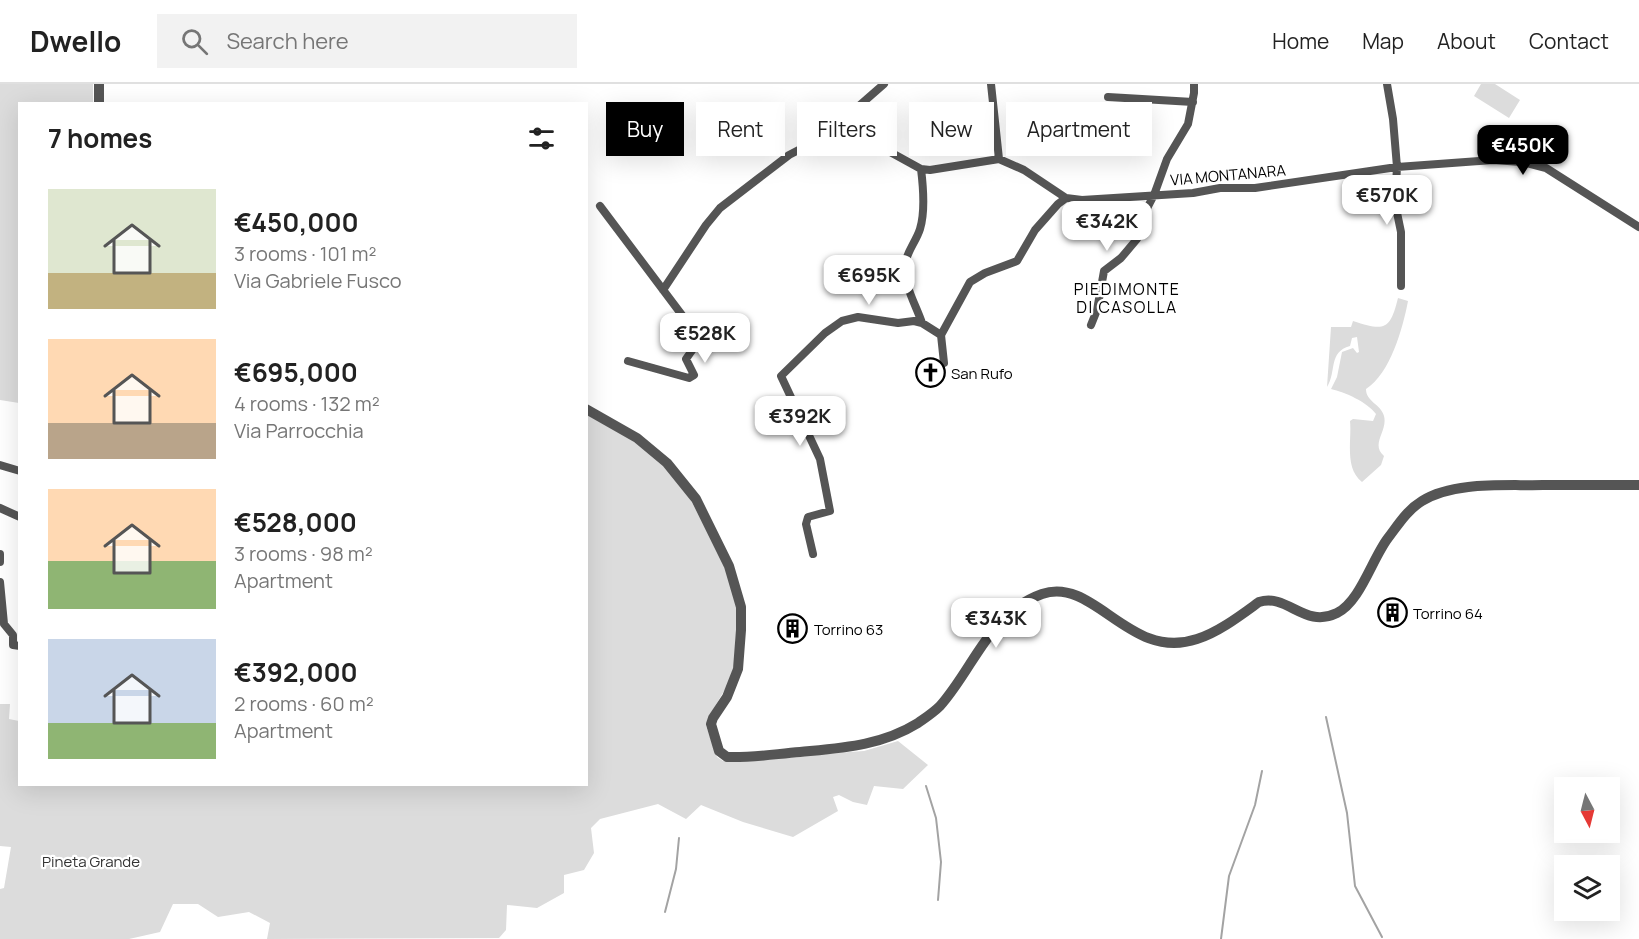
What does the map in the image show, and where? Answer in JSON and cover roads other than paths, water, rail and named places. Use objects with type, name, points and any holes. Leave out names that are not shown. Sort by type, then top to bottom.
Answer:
[{"type":"street","points":[[99,84],[99,102]]},
{"type":"street","points":[[863,102],[884,84]]},
{"type":"street","points":[[991,84],[999,159]]},
{"type":"street","points":[[1091,325],[1097,310],[1104,271],[1121,258],[1137,239],[1143,216],[1154,195],[1167,159],[1188,124],[1194,84]]},
{"type":"street","points":[[1387,84],[1396,167],[1395,203],[1401,232],[1401,286]]},
{"type":"street","points":[[1108,97],[1193,102]]},
{"type":"street","points":[[663,290],[720,208],[797,151]]},
{"type":"street","points":[[897,155],[921,169],[930,170],[999,159],[1024,170],[1066,198],[1035,230],[1017,261],[985,273],[970,282],[942,335],[944,363]]},
{"type":"street","name":"VIA MONTANARA","points":[[1066,198],[1082,200],[1193,193],[1221,188],[1255,188],[1396,167],[1484,160],[1522,162],[1546,168],[1639,227]]},
{"type":"street","points":[[921,169],[921,226],[914,245],[906,257],[904,268],[909,290],[922,323]]},
{"type":"street","points":[[600,206],[699,335],[699,342],[686,360],[694,375],[685,378],[628,361]]},
{"type":"street","points":[[813,554],[806,524],[808,517],[830,512],[820,459],[781,376],[825,333],[842,321],[858,317],[898,323],[914,321],[942,335]]},
{"type":"street","points":[[588,410],[637,438],[667,463],[696,499],[729,566],[741,607],[738,669],[727,697],[711,724],[719,751],[727,757],[857,746],[900,733],[940,706],[997,625],[1019,607],[1044,594],[1057,591],[1078,595],[1138,635],[1171,643],[1198,639],[1266,600],[1281,602],[1309,617],[1326,617],[1341,611],[1352,599],[1383,545],[1404,517],[1421,502],[1444,491],[1491,486],[1639,485]]},
{"type":"street","points":[[0,465],[18,470]]},
{"type":"street","points":[[0,508],[18,516]]},
{"type":"street","points":[[0,554],[0,562]]},
{"type":"street","points":[[0,582],[4,624],[13,635],[16,646]]},
{"type":"waterway","points":[[1326,717],[1347,813],[1355,886],[1382,937]]},
{"type":"waterway","points":[[1221,939],[1229,876],[1255,805],[1262,771]]},
{"type":"waterway","points":[[926,786],[936,818],[941,862],[938,900]]},
{"type":"waterway","points":[[665,912],[676,869],[679,838]]},
{"type":"place","name":"San Rufo","points":[[930,373]]},
{"type":"place","name":"Torrino 64","points":[[1392,613]]},
{"type":"place","name":"Torrino 63","points":[[793,629]]},
{"type":"district","name":"PIEDIMONTE DI CASOLLA","points":[[1127,298]]},
{"type":"park label","name":"Pineta Grande","points":[[91,861]]}]
